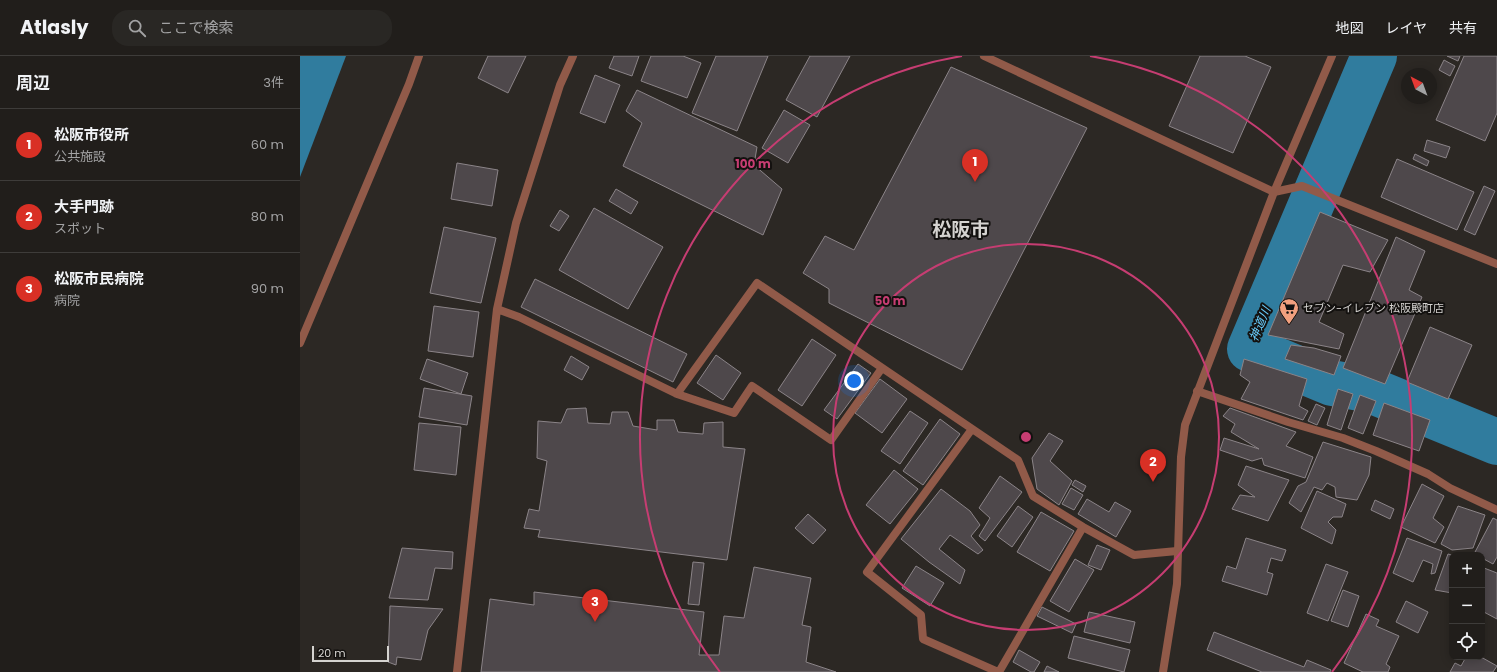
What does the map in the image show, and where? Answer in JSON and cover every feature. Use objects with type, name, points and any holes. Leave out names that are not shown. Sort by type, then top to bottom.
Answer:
[{"type":"street","points":[[300,343],[397,113],[419,56]]},
{"type":"street","points":[[457,672],[497,309],[516,223],[560,85],[573,56]]},
{"type":"street","points":[[984,56],[1274,192],[1302,186],[1497,264]]},
{"type":"street","points":[[1164,672],[1177,584],[1181,457],[1185,424],[1274,192],[1332,56]]},
{"type":"street","points":[[677,394],[757,283],[1018,460],[1033,496],[1083,527],[1134,555],[1177,550]]},
{"type":"street","points":[[497,309],[519,317],[677,394],[734,413],[752,386],[830,440],[882,368]]},
{"type":"street","points":[[1197,391],[1288,422],[1343,438],[1376,451],[1428,474],[1450,488],[1497,510]]},
{"type":"street","points":[[972,429],[867,572],[920,615],[923,639],[999,672],[1083,527]]},
{"type":"water","points":[[300,56],[346,56],[300,177]]},
{"type":"building","points":[[488,56],[526,56],[508,93],[478,78]]},
{"type":"building","points":[[614,56],[639,56],[632,76],[609,68]]},
{"type":"building","points":[[651,56],[683,56],[701,63],[687,98],[641,81]]},
{"type":"building","points":[[716,56],[768,56],[737,131],[692,113]]},
{"type":"building","points":[[810,56],[850,56],[817,117],[786,100]]},
{"type":"building","points":[[1200,56],[1245,56],[1271,67],[1233,153],[1169,126]]},
{"type":"building","points":[[1447,56],[1460,56],[1458,61]]},
{"type":"building","points":[[1464,56],[1497,56],[1497,113],[1485,141],[1436,120]]},
{"type":"building","points":[[1444,60],[1455,66],[1450,76],[1439,70]]},
{"type":"building","points":[[951,67],[1087,128],[962,370],[829,303],[829,289],[803,273],[825,236],[854,250]]},
{"type":"building","points":[[595,75],[620,85],[605,123],[580,113]]},
{"type":"building","points":[[637,90],[757,147],[754,165],[782,189],[763,235],[623,166],[642,123],[626,111]]},
{"type":"building","points":[[784,110],[810,125],[788,163],[762,148]]},
{"type":"building","points":[[1427,140],[1450,147],[1446,158],[1424,151]]},
{"type":"building","points":[[1415,154],[1429,161],[1427,166],[1413,159]]},
{"type":"building","points":[[1397,159],[1474,192],[1457,230],[1381,197]]},
{"type":"building","points":[[457,163],[498,170],[492,206],[451,199]]},
{"type":"building","points":[[1484,186],[1495,191],[1475,235],[1464,230]]},
{"type":"building","points":[[616,189],[638,202],[631,214],[609,201]]},
{"type":"building","points":[[594,208],[663,247],[628,309],[559,270]]},
{"type":"building","points":[[560,210],[569,216],[559,231],[550,226]]},
{"type":"building","points":[[1320,212],[1388,240],[1370,272],[1343,265],[1319,322],[1344,334],[1339,349],[1268,335]]},
{"type":"building","points":[[444,227],[496,238],[481,303],[430,293]]},
{"type":"building","points":[[1396,237],[1425,251],[1409,290],[1422,297],[1385,384],[1343,368]]},
{"type":"building","points":[[535,279],[687,354],[673,382],[521,307]]},
{"type":"building","points":[[434,306],[479,312],[473,357],[428,351]]},
{"type":"building","points":[[1430,327],[1472,345],[1448,399],[1407,382]]},
{"type":"building","points":[[812,339],[836,355],[802,406],[778,390]]},
{"type":"building","points":[[1291,345],[1314,348],[1341,356],[1334,375],[1285,359]]},
{"type":"building","points":[[716,355],[741,373],[723,400],[697,383]]},
{"type":"building","points":[[571,356],[589,367],[582,380],[564,370]]},
{"type":"building","points":[[427,359],[468,373],[461,394],[420,379]]},
{"type":"building","points":[[1244,359],[1307,379],[1299,406],[1308,411],[1303,420],[1241,399],[1250,382],[1240,375]]},
{"type":"building","points":[[858,364],[871,373],[837,419],[824,410]]},
{"type":"building","points":[[880,379],[907,399],[882,433],[855,413]]},
{"type":"building","points":[[424,388],[472,396],[467,425],[419,417]]},
{"type":"building","points":[[1338,389],[1353,394],[1341,430],[1327,425]]},
{"type":"building","points":[[1360,395],[1376,401],[1363,434],[1348,428]]},
{"type":"building","points":[[1384,403],[1430,420],[1419,451],[1373,435]]},
{"type":"building","points":[[1316,404],[1325,408],[1317,425],[1308,421]]},
{"type":"building","points":[[586,408],[588,423],[610,424],[612,412],[628,412],[633,426],[657,430],[657,420],[674,420],[678,432],[703,434],[704,423],[723,422],[723,447],[745,449],[727,560],[538,537],[540,530],[524,528],[529,509],[539,511],[547,461],[537,458],[538,421],[561,423],[567,409]]},
{"type":"building","points":[[1230,408],[1296,432],[1286,446],[1313,457],[1305,478],[1264,465],[1262,458],[1252,461],[1220,450],[1224,438],[1259,449],[1231,432],[1235,424],[1223,416]]},
{"type":"building","points":[[910,411],[928,423],[900,464],[881,451]]},
{"type":"building","points":[[940,419],[960,434],[923,485],[903,471]]},
{"type":"building","points":[[419,423],[461,427],[456,475],[414,470]]},
{"type":"building","points":[[1049,433],[1063,441],[1050,461],[1072,481],[1059,505],[1037,489],[1032,458]]},
{"type":"building","points":[[1323,442],[1371,457],[1369,475],[1357,500],[1336,497],[1335,487],[1327,483],[1322,490],[1314,487],[1301,512],[1289,503],[1298,486],[1306,482]]},
{"type":"building","points":[[1246,466],[1289,480],[1268,521],[1232,509],[1240,495],[1255,497],[1238,485]]},
{"type":"building","points":[[894,470],[918,489],[890,524],[866,505]]},
{"type":"building","points":[[1000,476],[1022,492],[985,541],[979,536],[990,518],[979,508]]},
{"type":"building","points":[[1075,480],[1086,486],[1083,492],[1072,485]]},
{"type":"building","points":[[1422,484],[1444,496],[1433,518],[1444,527],[1435,543],[1401,527]]},
{"type":"building","points":[[1071,488],[1083,495],[1074,510],[1062,504]]},
{"type":"building","points":[[941,489],[970,511],[980,525],[971,536],[983,550],[978,554],[950,535],[939,549],[965,570],[960,584],[929,562],[901,539]]},
{"type":"building","points":[[1317,491],[1346,504],[1342,517],[1333,517],[1328,522],[1336,530],[1332,544],[1301,528]]},
{"type":"building","points":[[1087,499],[1109,512],[1115,502],[1131,511],[1116,537],[1078,514]]},
{"type":"building","points":[[1375,500],[1394,509],[1390,519],[1371,510]]},
{"type":"building","points":[[1018,506],[1033,517],[1012,547],[997,536]]},
{"type":"building","points":[[1458,506],[1485,515],[1473,548],[1452,550],[1441,544]]},
{"type":"building","points":[[1041,512],[1074,531],[1050,571],[1017,552]]},
{"type":"building","points":[[808,514],[826,530],[813,544],[795,528]]},
{"type":"building","points":[[1493,518],[1497,520],[1497,557],[1493,564],[1485,560],[1485,552],[1475,552]]},
{"type":"building","points":[[1246,538],[1286,550],[1282,561],[1271,558],[1267,572],[1273,574],[1267,595],[1222,581],[1227,566],[1236,569]]},
{"type":"building","points":[[1407,538],[1442,551],[1435,573],[1431,574],[1433,564],[1423,560],[1413,582],[1393,573]]},
{"type":"building","points":[[1097,545],[1110,550],[1101,570],[1088,565]]},
{"type":"building","points":[[402,548],[453,552],[452,569],[435,568],[428,600],[389,598]]},
{"type":"building","points":[[1448,554],[1449,554],[1449,592],[1435,590]]},
{"type":"building","points":[[1075,559],[1094,570],[1069,612],[1050,601]]},
{"type":"building","points":[[693,562],[704,563],[699,605],[688,604]]},
{"type":"building","points":[[1326,564],[1348,572],[1328,621],[1307,613]]},
{"type":"building","points":[[916,566],[944,583],[930,606],[902,588]]},
{"type":"building","points":[[754,567],[811,578],[802,625],[811,627],[806,662],[836,672],[481,672],[490,599],[534,605],[534,592],[704,612],[699,655],[719,655],[724,616],[744,618]]},
{"type":"building","points":[[1485,568],[1497,573],[1497,619],[1485,613]]},
{"type":"building","points":[[1343,590],[1359,596],[1348,627],[1331,621]]},
{"type":"building","points":[[1406,601],[1428,612],[1418,633],[1396,622]]},
{"type":"building","points":[[390,606],[443,609],[428,630],[421,660],[397,657],[396,665],[388,662]]},
{"type":"building","points":[[1042,607],[1076,624],[1072,633],[1037,616]]},
{"type":"building","points":[[1089,612],[1135,622],[1130,643],[1084,632]]},
{"type":"building","points":[[1366,614],[1379,620],[1376,626],[1399,636],[1386,664],[1390,667],[1388,672],[1363,672],[1344,663]]},
{"type":"building","points":[[1214,632],[1304,667],[1307,660],[1331,670],[1330,672],[1262,672],[1207,650]]},
{"type":"building","points":[[1074,636],[1130,650],[1124,672],[1068,658]]},
{"type":"building","points":[[1019,650],[1040,662],[1034,672],[1031,672],[1013,662]]},
{"type":"building","points":[[1485,659],[1497,666],[1493,672],[1450,672],[1455,663],[1461,666],[1464,660]]},
{"type":"building","points":[[1047,666],[1059,672],[1044,672]]},
{"type":"waterway","name":"神道川","points":[[1374,56],[1250,349],[1332,383],[1370,390],[1497,442]]},
{"type":"place","name":"松阪市役所","points":[[975,182]]},
{"type":"place","name":"セブン-イレブン 松阪殿町店","points":[[1289,325]]},
{"type":"place","name":"大手門跡","points":[[1153,482]]},
{"type":"place","name":"松阪市民病院","points":[[595,622]]},
{"type":"district","name":"松阪市","points":[[961,229]]}]
